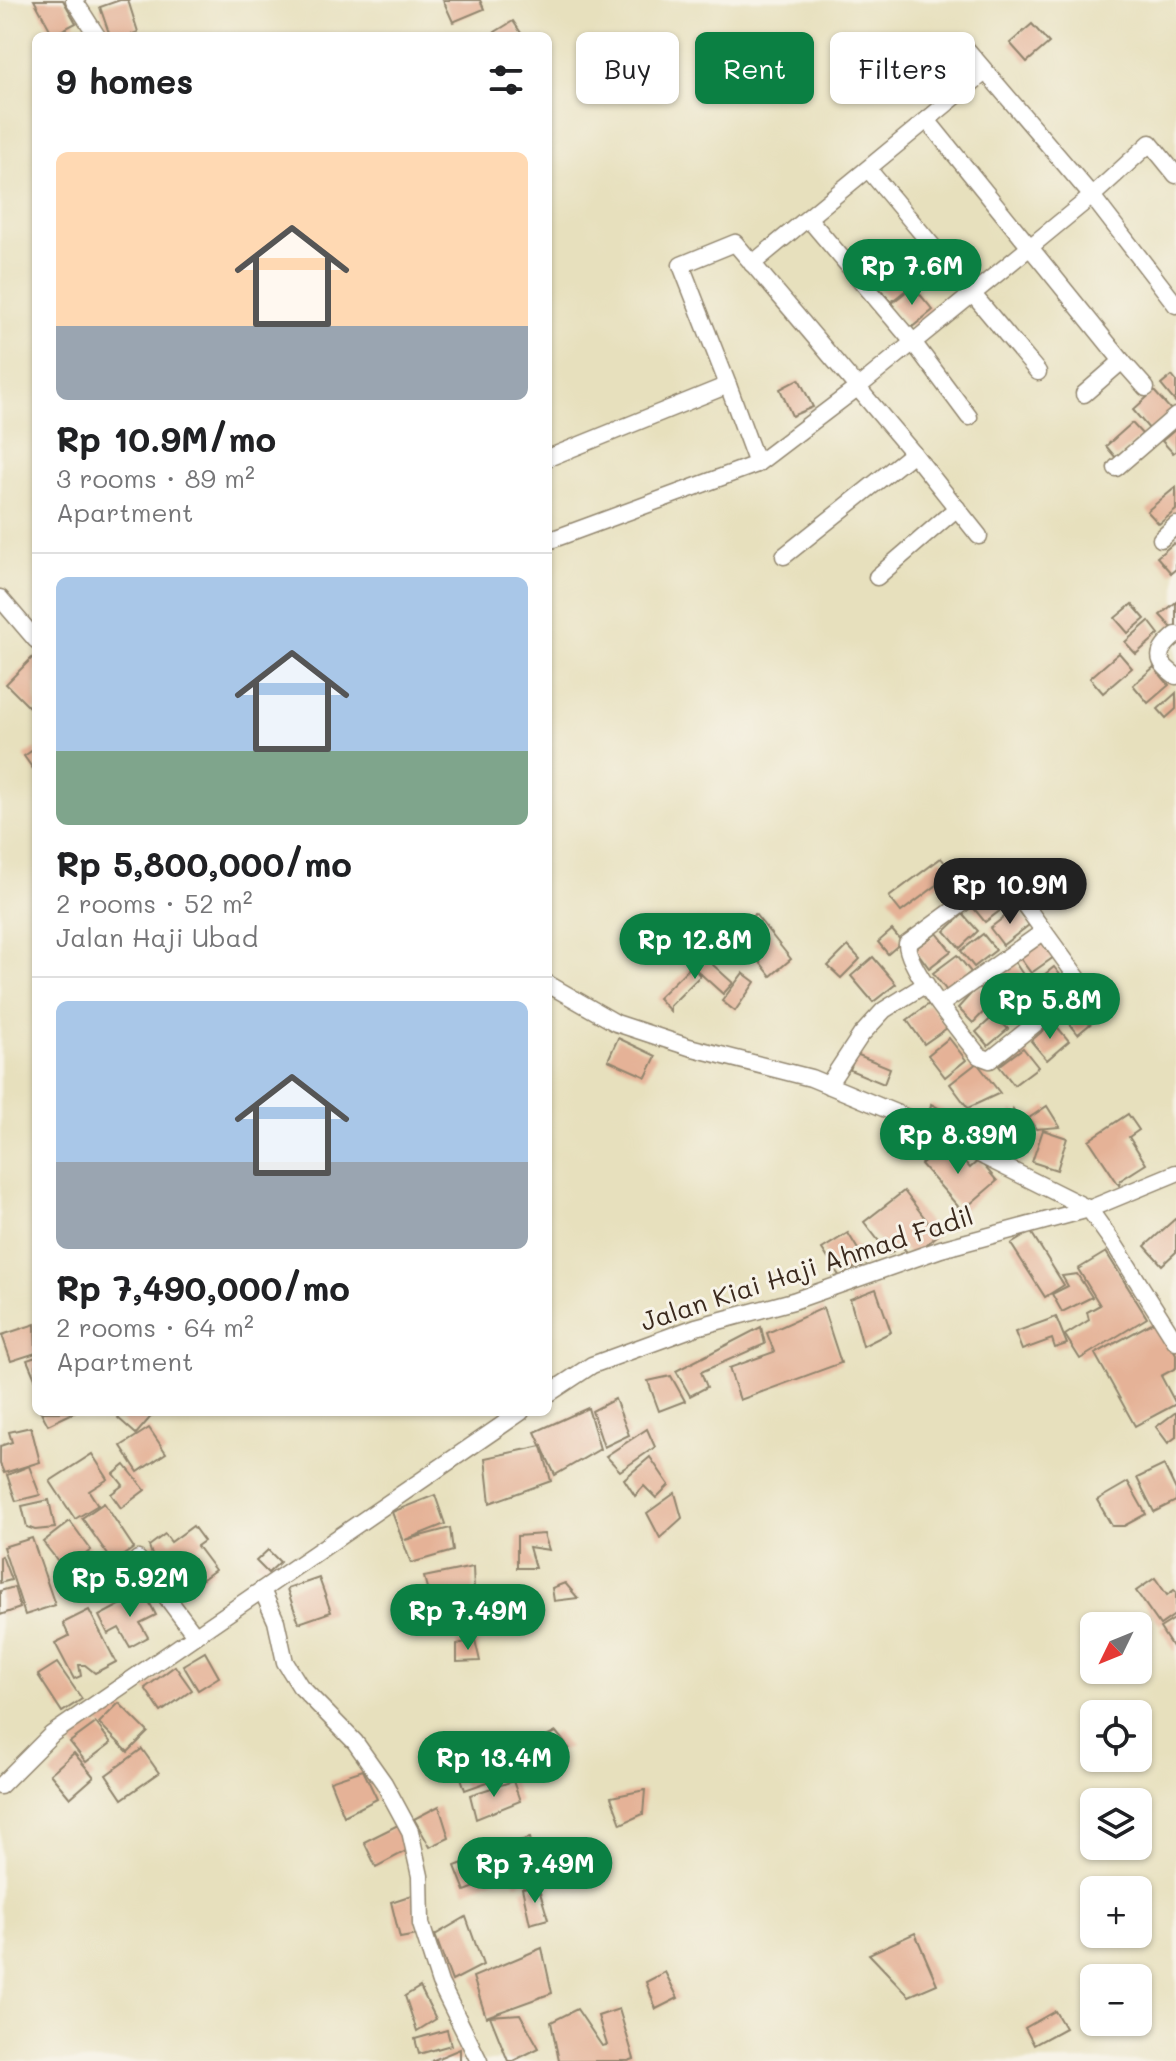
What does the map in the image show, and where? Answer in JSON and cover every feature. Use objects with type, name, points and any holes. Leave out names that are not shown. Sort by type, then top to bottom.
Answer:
[{"type":"street","points":[[74,0],[94,32]]},
{"type":"street","points":[[975,60],[1092,196],[1176,305]]},
{"type":"street","points":[[752,264],[985,72]]},
{"type":"street","points":[[927,120],[1146,388]]},
{"type":"street","points":[[552,540],[757,464],[857,388],[1030,247],[1150,143],[1176,175]]},
{"type":"street","points":[[868,169],[1038,372]]},
{"type":"street","points":[[808,218],[913,342],[969,417]]},
{"type":"street","points":[[757,464],[681,265],[735,243],[979,536]]},
{"type":"street","points":[[1084,394],[1122,361]]},
{"type":"street","points":[[552,456],[728,385]]},
{"type":"street","points":[[1116,468],[1176,416]]},
{"type":"street","points":[[784,556],[913,453]]},
{"type":"street","points":[[877,577],[957,508]]},
{"type":"street","points":[[1161,539],[1176,525]]},
{"type":"street","points":[[0,598],[32,635]]},
{"type":"street","points":[[1176,635],[1164,645],[1160,654],[1165,668],[1176,676]]},
{"type":"street","points":[[997,877],[1006,879],[1081,981],[1081,987],[990,1060],[979,1056],[926,984],[907,952],[907,944],[997,877]]},
{"type":"street","points":[[940,1005],[1043,932]]},
{"type":"street","points":[[828,1085],[861,1035],[884,1010],[926,984]]},
{"type":"street","points":[[552,986],[616,1023],[689,1047],[811,1078],[927,1126],[1089,1209],[1176,1342]]},
{"type":"street","name":"Jalan Kiai Haji Ahmad Fadil","points":[[552,1391],[592,1365],[696,1327],[793,1301],[941,1249],[1089,1209],[1176,1173]]},
{"type":"street","points":[[0,1786],[52,1734],[515,1416]]},
{"type":"street","points":[[138,1559],[195,1635]]},
{"type":"street","points":[[262,1590],[276,1621],[285,1662],[300,1686],[355,1742],[384,1783],[410,1831],[420,1876],[421,1924],[440,1983],[479,2061]]},
{"type":"building","points":[[34,0],[63,0],[76,23],[59,32],[51,32]]},
{"type":"building","points":[[128,0],[138,32],[109,32],[100,7]]},
{"type":"building","points":[[443,0],[480,0],[484,9],[453,22]]},
{"type":"building","points":[[513,21],[520,32],[495,32]]},
{"type":"building","points":[[1032,24],[1049,43],[1027,62],[1010,43]]},
{"type":"building","points":[[891,262],[911,286],[891,302],[871,278]]},
{"type":"building","points":[[913,286],[933,310],[911,328],[891,304]]},
{"type":"building","points":[[1172,376],[1176,381],[1176,403],[1161,385]]},
{"type":"building","points":[[799,379],[813,407],[792,416],[780,389]]},
{"type":"building","points":[[1154,391],[1172,411],[1150,430],[1133,410]]},
{"type":"building","points":[[1132,423],[1143,435],[1116,458],[1106,446]]},
{"type":"building","points":[[1176,429],[1176,451],[1173,453],[1162,441]]},
{"type":"building","points":[[1176,487],[1176,510],[1159,524],[1147,511]]},
{"type":"building","points":[[1174,543],[1176,569],[1171,573],[1157,557]]},
{"type":"building","points":[[1176,602],[1176,626],[1173,629],[1160,615]]},
{"type":"building","points":[[1132,604],[1145,619],[1128,633],[1115,618]]},
{"type":"building","points":[[1149,621],[1159,634],[1136,654],[1125,642]]},
{"type":"building","points":[[1119,653],[1132,668],[1103,693],[1090,678]]},
{"type":"building","points":[[32,658],[32,710],[6,684]]},
{"type":"building","points":[[1154,667],[1169,685],[1148,703],[1133,685]]},
{"type":"building","points":[[1176,693],[1176,709],[1166,718],[1158,709]]},
{"type":"building","points":[[32,751],[32,767],[24,756]]},
{"type":"building","points":[[941,858],[953,873],[901,912],[889,897]]},
{"type":"building","points":[[997,886],[1010,903],[985,922],[971,905]]},
{"type":"building","points":[[1016,908],[1029,925],[1003,945],[990,928]]},
{"type":"building","points":[[755,914],[791,959],[771,976],[735,931]]},
{"type":"building","points":[[963,914],[978,931],[960,948],[945,931]]},
{"type":"building","points":[[892,930],[902,942],[888,954],[878,942]]},
{"type":"building","points":[[937,933],[951,951],[929,968],[915,949]]},
{"type":"building","points":[[983,934],[996,950],[974,967],[961,951]]},
{"type":"building","points":[[1043,942],[1054,957],[1031,973],[1020,958]]},
{"type":"building","points":[[848,946],[860,959],[841,978],[828,966]]},
{"type":"building","points":[[702,955],[733,983],[723,994],[692,966],[700,976],[670,1006],[670,1011],[658,998]]},
{"type":"building","points":[[957,955],[971,972],[947,991],[933,973]]},
{"type":"building","points":[[873,957],[896,984],[873,1002],[851,976]]},
{"type":"building","points":[[1014,961],[1026,979],[1000,997],[987,980]]},
{"type":"building","points":[[1054,967],[1066,982],[1041,1003],[1029,987]]},
{"type":"building","points":[[743,973],[755,982],[735,1011],[722,1001]]},
{"type":"building","points":[[978,986],[994,1001],[973,1023],[958,1008]]},
{"type":"building","points":[[1021,990],[1034,1006],[1014,1022],[1001,1007]]},
{"type":"building","points":[[1085,997],[1100,1016],[1078,1034],[1063,1015]]},
{"type":"building","points":[[929,1004],[947,1028],[924,1044],[907,1020]]},
{"type":"building","points":[[995,1015],[1008,1029],[988,1046],[976,1032]]},
{"type":"building","points":[[1053,1022],[1069,1041],[1047,1060],[1031,1041]]},
{"type":"building","points":[[618,1038],[656,1056],[646,1077],[608,1060]]},
{"type":"building","points":[[949,1038],[966,1060],[945,1077],[928,1055]]},
{"type":"building","points":[[1023,1048],[1038,1067],[1014,1085],[999,1066]]},
{"type":"building","points":[[856,1054],[890,1068],[884,1084],[850,1070]]},
{"type":"building","points":[[977,1063],[1000,1093],[968,1108],[950,1084]]},
{"type":"building","points":[[931,1104],[953,1116],[949,1133],[928,1123]]},
{"type":"building","points":[[1047,1106],[1060,1127],[1036,1129],[1029,1118]]},
{"type":"building","points":[[1013,1109],[1020,1121],[1032,1131],[1026,1153],[1003,1147]]},
{"type":"building","points":[[971,1113],[983,1132],[967,1143],[954,1125]]},
{"type":"building","points":[[1128,1114],[1139,1130],[1129,1137],[1146,1164],[1121,1180],[1119,1185],[1089,1140]]},
{"type":"building","points":[[1043,1130],[1067,1138],[1057,1170],[1032,1162]]},
{"type":"building","points":[[947,1142],[970,1168],[979,1160],[997,1181],[962,1211],[921,1164]]},
{"type":"building","points":[[904,1191],[938,1235],[911,1257],[901,1245],[889,1254],[864,1222]]},
{"type":"building","points":[[1176,1218],[1176,1252],[1162,1265],[1145,1246]]},
{"type":"building","points":[[1031,1232],[1064,1285],[1045,1297],[1011,1244]]},
{"type":"building","points":[[848,1233],[865,1261],[840,1277],[822,1249]]},
{"type":"building","points":[[1106,1252],[1147,1318],[1080,1359],[1065,1335],[1089,1320],[1087,1312],[1100,1305],[1078,1269]]},
{"type":"building","points":[[1077,1274],[1092,1297],[1062,1312],[1052,1294],[1068,1286],[1062,1276]]},
{"type":"building","points":[[876,1289],[891,1332],[863,1346],[850,1299]]},
{"type":"building","points":[[823,1308],[841,1363],[740,1400],[729,1368],[774,1352],[767,1333]]},
{"type":"building","points":[[1056,1317],[1067,1344],[1055,1348],[1052,1339],[1022,1350],[1015,1332]]},
{"type":"building","points":[[1157,1320],[1176,1354],[1176,1368],[1161,1376],[1176,1404],[1135,1426],[1095,1354]]},
{"type":"building","points":[[32,1325],[32,1354],[11,1361],[2,1335]]},
{"type":"building","points":[[761,1327],[765,1344],[701,1372],[707,1387],[690,1396],[676,1371]]},
{"type":"building","points":[[671,1376],[685,1401],[659,1411],[648,1381]]},
{"type":"building","points":[[615,1399],[629,1435],[604,1447],[592,1411]]},
{"type":"building","points":[[588,1408],[600,1449],[555,1475],[535,1432]]},
{"type":"building","points":[[1176,1412],[1176,1437],[1168,1443],[1156,1427]]},
{"type":"building","points":[[43,1416],[67,1416],[48,1425]]},
{"type":"building","points":[[120,1416],[152,1416],[136,1434],[118,1418]]},
{"type":"building","points":[[31,1427],[40,1462],[4,1473],[0,1464],[0,1446],[12,1442],[9,1432]]},
{"type":"building","points":[[149,1428],[166,1453],[138,1472],[121,1446]]},
{"type":"building","points":[[647,1429],[655,1447],[620,1471],[606,1456]]},
{"type":"building","points":[[542,1446],[551,1481],[490,1503],[485,1458]]},
{"type":"building","points":[[92,1454],[108,1479],[89,1491],[98,1505],[75,1519],[50,1481]]},
{"type":"building","points":[[650,1457],[669,1485],[656,1498],[644,1486],[635,1496],[624,1479]]},
{"type":"building","points":[[125,1465],[145,1490],[121,1508],[111,1494],[123,1485],[114,1474]]},
{"type":"building","points":[[1164,1465],[1176,1490],[1176,1501],[1154,1512],[1137,1478]]},
{"type":"building","points":[[29,1466],[40,1495],[16,1501],[7,1475]]},
{"type":"building","points":[[1128,1482],[1146,1514],[1124,1526],[1112,1526],[1097,1500]]},
{"type":"building","points":[[675,1493],[682,1518],[660,1538],[647,1513]]},
{"type":"building","points":[[435,1495],[445,1524],[405,1540],[450,1528],[453,1551],[411,1563],[392,1512]]},
{"type":"building","points":[[49,1500],[55,1528],[35,1530],[27,1527],[22,1506]]},
{"type":"building","points":[[104,1503],[134,1548],[113,1562],[82,1518]]},
{"type":"building","points":[[70,1521],[91,1550],[65,1570],[43,1542]]},
{"type":"building","points":[[193,1526],[204,1541],[197,1546],[215,1570],[189,1589],[184,1583],[172,1588],[148,1563],[153,1558],[149,1546],[165,1534],[171,1542]]},
{"type":"building","points":[[544,1534],[549,1550],[529,1547],[535,1568],[517,1568],[517,1536]]},
{"type":"building","points":[[32,1538],[55,1605],[25,1615],[3,1547]]},
{"type":"building","points":[[268,1550],[280,1562],[268,1573],[256,1561]]},
{"type":"building","points":[[0,1557],[11,1580],[0,1583]]},
{"type":"building","points":[[131,1557],[144,1586],[108,1602],[94,1572]]},
{"type":"building","points":[[473,1567],[475,1614],[436,1621],[424,1577]]},
{"type":"building","points":[[319,1578],[331,1612],[299,1623],[287,1589]]},
{"type":"building","points":[[1155,1578],[1167,1595],[1174,1590],[1176,1592],[1176,1614],[1160,1625],[1136,1591]]},
{"type":"building","points":[[565,1583],[578,1598],[554,1601],[552,1588]]},
{"type":"building","points":[[14,1587],[20,1608],[0,1615],[0,1591]]},
{"type":"building","points":[[144,1592],[156,1615],[140,1623],[148,1637],[130,1647],[119,1628],[108,1634],[99,1616]]},
{"type":"building","points":[[89,1610],[116,1662],[95,1673],[85,1665],[79,1665],[81,1676],[74,1679],[55,1643],[69,1636],[63,1623]]},
{"type":"building","points":[[1176,1618],[1176,1653],[1160,1628]]},
{"type":"building","points":[[475,1640],[480,1661],[457,1662],[457,1644]]},
{"type":"building","points":[[205,1652],[219,1677],[198,1690],[183,1665]]},
{"type":"building","points":[[57,1663],[82,1699],[62,1712],[38,1675]]},
{"type":"building","points":[[175,1666],[192,1690],[161,1712],[145,1688]]},
{"type":"building","points":[[119,1703],[148,1732],[128,1752],[99,1723]]},
{"type":"building","points":[[96,1723],[111,1743],[86,1762],[70,1742]]},
{"type":"building","points":[[556,1732],[569,1748],[548,1756],[549,1767],[535,1773],[524,1748]]},
{"type":"building","points":[[503,1744],[513,1773],[465,1790],[456,1762]]},
{"type":"building","points":[[142,1749],[159,1773],[122,1799],[106,1775]]},
{"type":"building","points":[[74,1753],[94,1777],[70,1798],[50,1774]]},
{"type":"building","points":[[363,1770],[377,1799],[344,1816],[330,1781]]},
{"type":"building","points":[[513,1781],[520,1801],[476,1819],[470,1795]]},
{"type":"building","points":[[645,1790],[643,1814],[621,1824],[611,1797]]},
{"type":"building","points":[[439,1806],[449,1838],[430,1847],[414,1819]]},
{"type":"building","points":[[402,1823],[408,1850],[376,1867],[364,1842]]},
{"type":"building","points":[[530,1838],[540,1875],[516,1884],[501,1846]]},
{"type":"building","points":[[491,1852],[501,1877],[465,1891],[455,1866]]},
{"type":"building","points":[[538,1886],[548,1919],[530,1924],[522,1888]]},
{"type":"building","points":[[415,1894],[417,1935],[400,1938],[391,1902]]},
{"type":"building","points":[[466,1917],[483,1965],[452,1981],[435,1935]]},
{"type":"building","points":[[915,1933],[937,1984],[909,1996],[869,1954]]},
{"type":"building","points":[[542,1948],[552,1993],[486,2017],[473,1977]]},
{"type":"building","points":[[665,1972],[678,1998],[656,2009],[646,1982]]},
{"type":"building","points":[[420,1987],[436,2019],[417,2031],[405,1996]]},
{"type":"building","points":[[577,2009],[602,2046],[607,2045],[598,2016],[619,2009],[634,2059],[559,2061],[551,2022]]},
{"type":"building","points":[[1055,2011],[1065,2028],[1034,2045],[1025,2028]]},
{"type":"building","points":[[520,2014],[539,2048],[508,2061],[490,2016]]},
{"type":"building","points":[[447,2030],[451,2045],[419,2054],[415,2039]]},
{"type":"building","points":[[460,2049],[460,2061],[431,2061]]}]
